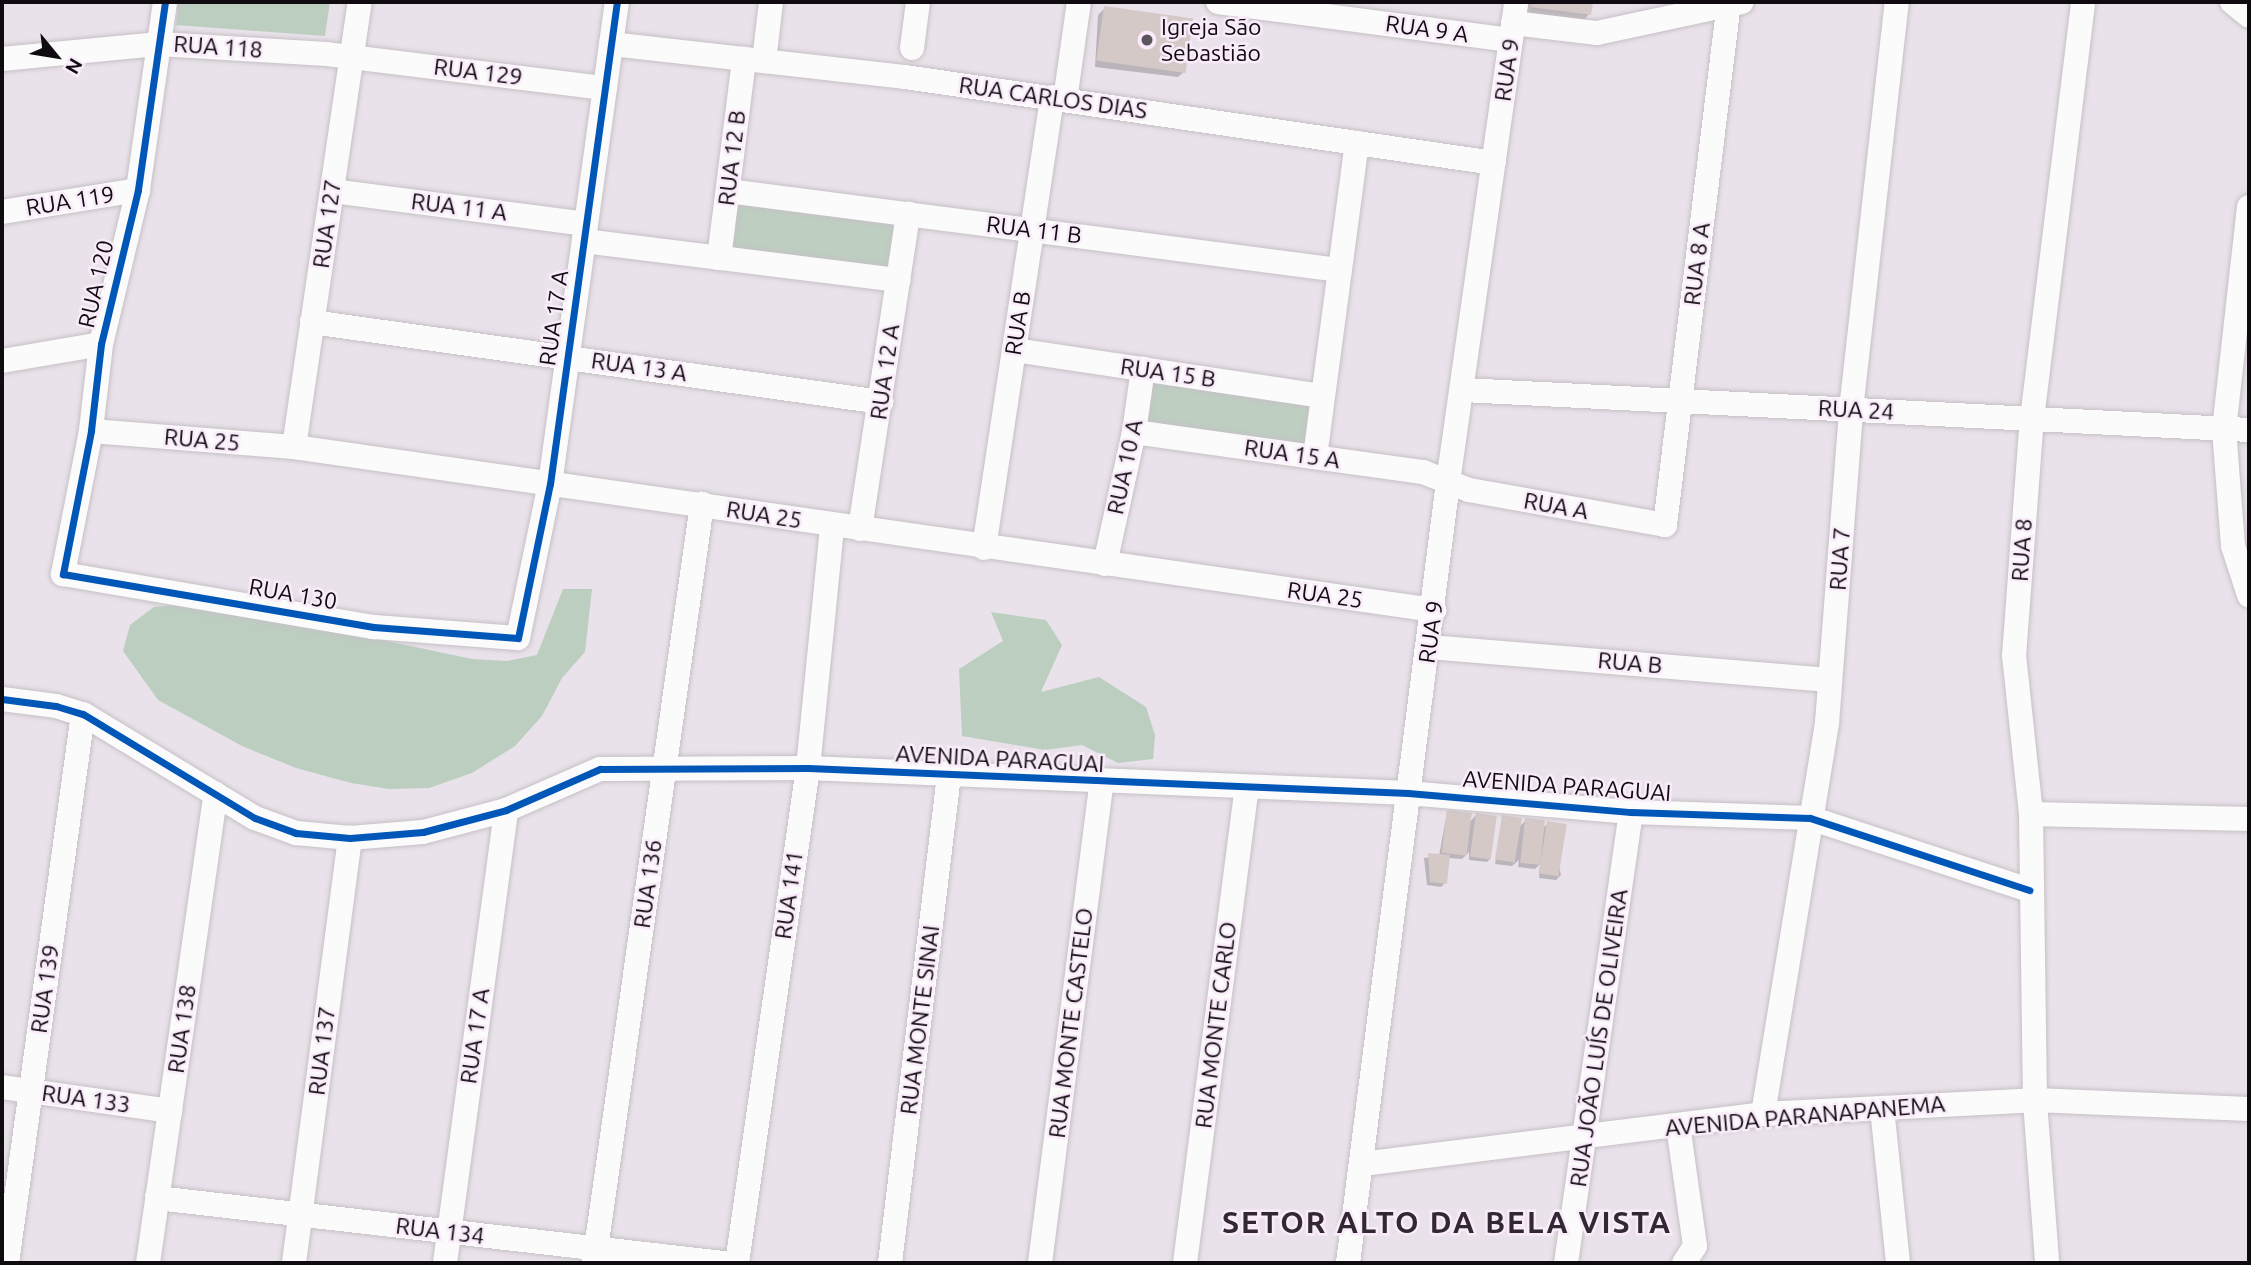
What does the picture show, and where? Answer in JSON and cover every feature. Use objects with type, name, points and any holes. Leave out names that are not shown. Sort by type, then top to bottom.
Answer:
[{"type":"street","name":"RUA 120","points":[[63,575],[92,431],[101,344],[138,190],[165,2]]},
{"type":"street","name":"RUA 127","points":[[294,447],[360,2]]},
{"type":"street","name":"RUA 17 A","points":[[518,638],[550,484],[617,2]]},
{"type":"street","name":"RUA 12 B","points":[[719,258],[727,191],[754,60],[771,2]]},
{"type":"street","points":[[912,48],[918,2]]},
{"type":"street","name":"RUA B","points":[[984,548],[1032,230],[1079,2]]},
{"type":"street","name":"RUA 9 A","points":[[1218,2],[1513,22],[1597,33],[1734,3]]},
{"type":"street","name":"RUA 7","points":[[1763,1114],[1830,680],[1851,410],[1897,2]]},
{"type":"street","name":"RUA 8","points":[[2047,1261],[2035,1100],[2029,890],[2031,814],[2014,656],[2032,419],[2083,2]]},
{"type":"street","points":[[2232,2],[2249,16]]},
{"type":"street","name":"RUA 8 A","points":[[1665,525],[1734,3]]},
{"type":"street","name":"RUA 9","points":[[1348,1263],[1434,610],[1448,482],[1513,22]]},
{"type":"street","name":"RUA 118","points":[[2,59],[159,44],[352,57]]},
{"type":"street","name":"RUA CARLOS DIAS","points":[[611,44],[1059,99],[1494,163]]},
{"type":"street","name":"RUA 129","points":[[352,57],[605,88]]},
{"type":"street","points":[[1315,457],[1357,143]]},
{"type":"street","name":"RUA 119","points":[[2,212],[138,190]]},
{"type":"street","name":"RUA 11 A","points":[[332,191],[585,233]]},
{"type":"street","name":"RUA 11 B","points":[[727,191],[1340,270]]},
{"type":"street","points":[[2249,207],[2224,429],[2234,546],[2249,595]]},
{"type":"street","name":"RUA 12 A","points":[[859,529],[881,402],[908,214]]},
{"type":"street","points":[[585,233],[719,258],[899,279]]},
{"type":"street","name":"RUA 13 A","points":[[313,322],[881,402]]},
{"type":"street","points":[[2,361],[101,344]]},
{"type":"street","name":"RUA 15 B","points":[[1014,350],[1323,396]]},
{"type":"street","name":"RUA 10 A","points":[[1105,564],[1134,432],[1143,369]]},
{"type":"street","name":"RUA 24","points":[[1463,390],[2249,430]]},
{"type":"street","name":"RUA 25","points":[[92,431],[294,447],[984,548],[1434,610]]},
{"type":"street","name":"RUA 15 A","points":[[1134,432],[1423,472],[1448,482]]},
{"type":"street","name":"RUA A","points":[[1448,482],[1665,525]]},
{"type":"street","name":"RUA 136","points":[[596,1256],[702,505]]},
{"type":"street","name":"RUA 141","points":[[737,1263],[808,768],[832,526]]},
{"type":"street","name":"RUA 130","points":[[63,575],[374,627],[518,638]]},
{"type":"street","name":"RUA B","points":[[1429,647],[1830,680]]},
{"type":"street","name":"AVENIDA PARAGUAI","points":[[2,699],[56,706],[83,715],[255,818],[296,833],[350,838],[424,832],[506,810],[600,769],[665,766],[808,768],[949,777],[1408,793],[1631,812],[1810,818],[2029,890]]},
{"type":"street","name":"RUA 139","points":[[7,1263],[83,715]]},
{"type":"street","name":"RUA MONTE SINAI","points":[[890,1263],[949,777]]},
{"type":"street","name":"RUA MONTE CASTELO","points":[[1040,1263],[1101,782]]},
{"type":"street","name":"RUA MONTE CARLO","points":[[1185,1263],[1247,788]]},
{"type":"street","name":"RUA 138","points":[[148,1263],[216,794]]},
{"type":"street","name":"RUA 17 A","points":[[445,1263],[506,810]]},
{"type":"street","name":"RUA JOÃO LUÍS DE OLIVEIRA","points":[[1566,1263],[1631,812]]},
{"type":"street","points":[[2031,814],[2249,820]]},
{"type":"street","name":"RUA 137","points":[[294,1263],[350,838]]},
{"type":"street","name":"RUA 133","points":[[2,1087],[170,1111]]},
{"type":"street","name":"AVENIDA PARANAPANEMA","points":[[1362,1164],[1763,1114],[2035,1100],[2249,1109]]},
{"type":"street","points":[[1882,1108],[1898,1263]]},
{"type":"street","points":[[1678,1125],[1695,1246],[1684,1263]]},
{"type":"street","name":"RUA 134","points":[[157,1198],[449,1232],[596,1256],[723,1263]]},
{"type":"green space","points":[[178,2],[330,2],[325,36],[176,25]]},
{"type":"green space","points":[[736,202],[893,224],[887,270],[730,248]]},
{"type":"green space","points":[[1151,379],[1310,401],[1304,447],[1145,425]]},
{"type":"green space","points":[[563,589],[592,589],[585,652],[562,678],[542,716],[515,746],[472,773],[429,788],[389,789],[351,783],[296,768],[242,746],[158,700],[123,651],[130,625],[154,607],[203,602],[472,659],[507,661],[537,655]]},
{"type":"green space","points":[[991,612],[1046,620],[1062,645],[1041,692],[1099,677],[1146,707],[1155,735],[1153,759],[1118,763],[1082,745],[1045,750],[962,736],[959,669],[1003,641]]},
{"type":"building","points":[[1531,2],[1593,2],[1591,15],[1530,7]]},
{"type":"building","name":"Igreja São Sebastião","points":[[1104,6],[1193,19],[1185,73],[1096,60]]},
{"type":"building","points":[[1447,810],[1472,813],[1467,856],[1442,853]]},
{"type":"building","points":[[1476,813],[1497,816],[1491,859],[1470,857]]},
{"type":"building","points":[[1502,815],[1522,818],[1515,863],[1495,859]]},
{"type":"building","points":[[1525,818],[1545,820],[1540,865],[1520,863]]},
{"type":"building","points":[[1547,821],[1567,824],[1558,876],[1539,873]]},
{"type":"building","points":[[1428,853],[1450,855],[1447,884],[1430,882]]},
{"type":"cycle path","points":[[165,2],[138,190],[101,344],[91,431],[63,574],[374,627],[518,638],[550,484],[617,2]]},
{"type":"cycle path","points":[[2,699],[56,706],[83,714],[255,818],[296,833],[350,838],[423,832],[506,810],[600,769],[808,768],[1408,793],[1631,812],[1810,818],[2029,890]]},
{"type":"place","name":"Igreja São Sebastião","points":[[1147,40]]},
{"type":"district","name":"SETOR ALTO DA BELA VISTA","points":[[1447,1222]]}]
